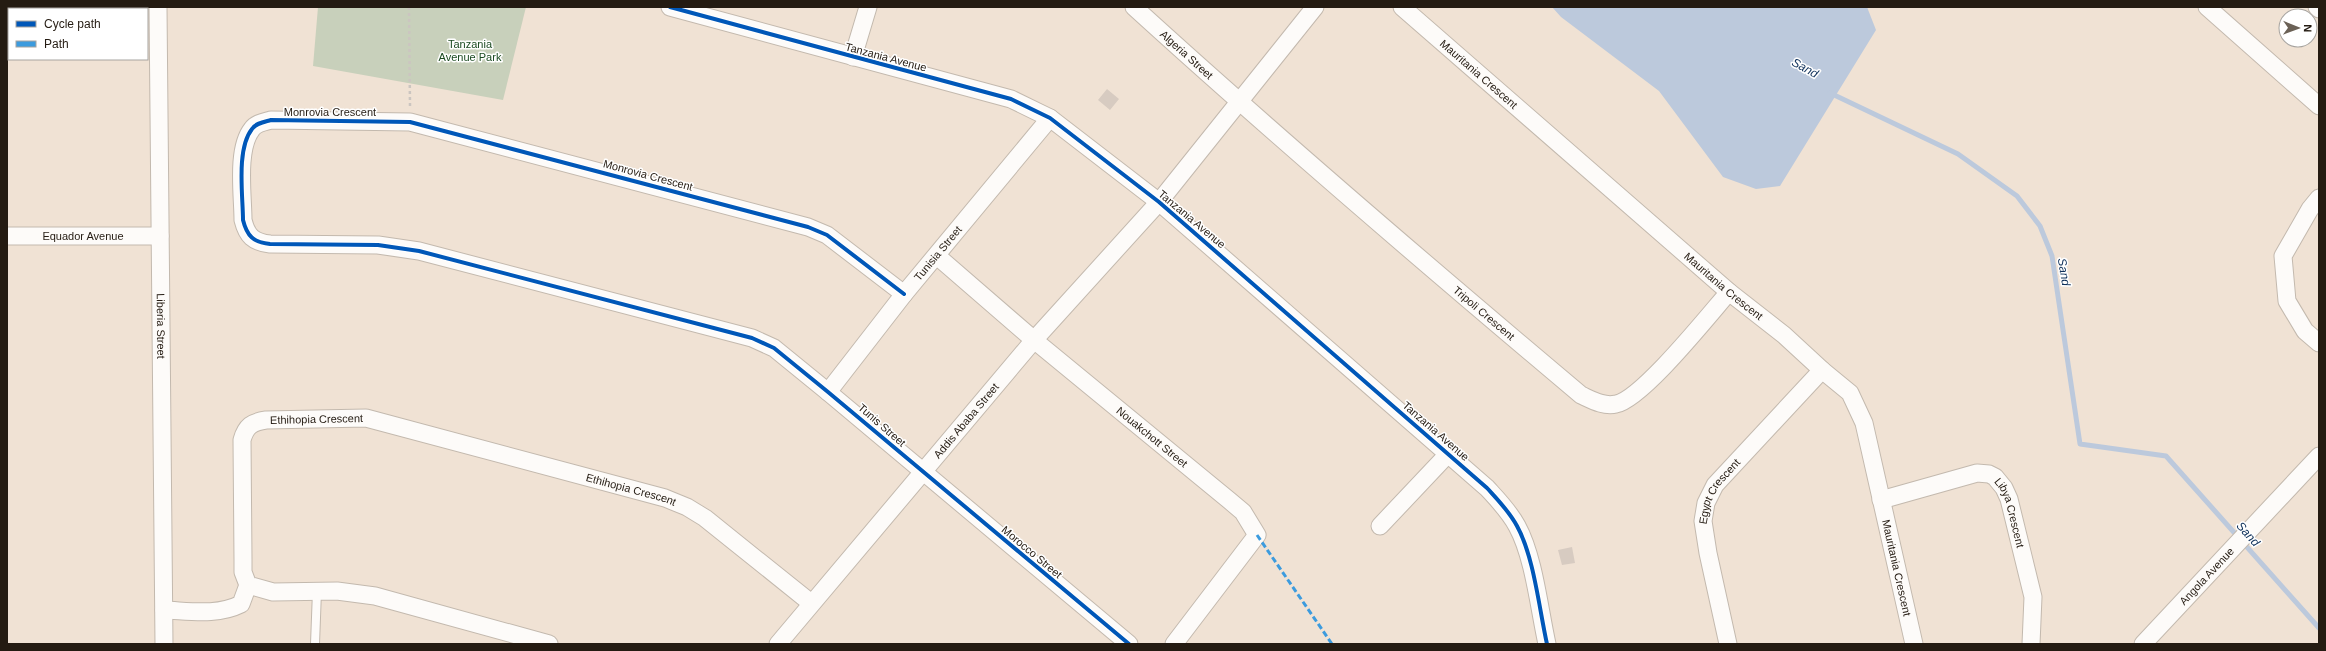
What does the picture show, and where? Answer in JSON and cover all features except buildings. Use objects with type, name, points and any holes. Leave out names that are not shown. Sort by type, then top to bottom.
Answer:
[{"type":"street","name":"Liberia Street","points":[[158,7],[164,644]]},
{"type":"street","name":"Tanzania Avenue","points":[[670,7],[1011,99],[1050,118],[1160,202],[1448,454],[1505,507],[1517,526],[1525,546],[1547,644]]},
{"type":"street","points":[[853,57],[868,7]]},
{"type":"street","name":"Algeria Street","points":[[1134,7],[1238,102]]},
{"type":"street","points":[[1160,202],[1315,7]]},
{"type":"street","name":"Mauritania Crescent","points":[[1402,7],[1729,292],[1784,334],[1822,370],[1850,393],[1856,401],[1864,423],[1914,644]]},
{"type":"street","points":[[2207,7],[2319,106]]},
{"type":"street","name":"Tripoli Crescent","points":[[1238,102],[1581,395],[1593,401],[1607,405],[1617,404],[1644,388],[1729,292]]},
{"type":"street","name":"Tunisia Street","points":[[828,392],[904,294],[1050,118]]},
{"type":"street","name":"Monrovia Crescent","points":[[828,392],[774,348],[752,338],[418,251],[378,245],[270,244],[252,239],[245,230],[243,220],[243,151],[252,129],[260,123],[271,120],[410,122],[808,227],[827,235],[904,294]]},
{"type":"street","points":[[2319,198],[2310,209],[2283,256],[2287,301],[2305,330],[2319,343]]},
{"type":"street","name":"Addis Ababa Street","points":[[778,644],[810,603],[923,473],[1034,340],[1160,202]]},
{"type":"street","name":"Equador Avenue","points":[[7,236],[160,236]]},
{"type":"street","name":"Nouakchott Street","points":[[937,256],[1034,340],[1230,501],[1242,512],[1257,535],[1174,644]]},
{"type":"street","name":"Egypt Crescent","points":[[1728,644],[1708,553],[1703,521],[1706,503],[1715,485],[1822,370]]},
{"type":"street","name":"Tunis Street","points":[[828,392],[923,473]]},
{"type":"street","name":"Ethihopia Crescent","points":[[248,585],[243,572],[242,440],[245,430],[253,422],[266,420],[366,418],[665,498],[687,507],[705,518],[810,603]]},
{"type":"street","points":[[1380,526],[1448,454]]},
{"type":"street","name":"Angola Avenue","points":[[2143,644],[2319,456]]},
{"type":"street","name":"Morocco Street","points":[[923,473],[1129,644]]},
{"type":"street","name":"Libya Crescent","points":[[1881,500],[1977,473],[1989,474],[2000,481],[2008,499],[2033,597],[2030,644]]},
{"type":"street","points":[[164,610],[216,612],[233,608],[241,604],[248,585],[273,592],[337,591],[375,596],[549,644]]},
{"type":"lane","points":[[315,644],[317,591]]},
{"type":"path","points":[[409,7],[410,122]]},
{"type":"green space","name":"Tanzania Avenue Park","points":[[318,7],[526,7],[503,100],[313,66]]},
{"type":"water","points":[[1552,7],[1867,7],[1876,30],[1780,186],[1756,189],[1723,177],[1659,91],[1561,17]]},
{"type":"waterway","name":"Sand","points":[[1830,93],[1958,154],[2017,196],[2040,226],[2052,256],[2080,444],[2166,456],[2319,628]]},
{"type":"marked path","points":[[1257,535],[1332,644]]},
{"type":"cycle path","points":[[670,7],[1011,99],[1050,118],[1159,202],[1487,488],[1510,515],[1523,538],[1532,567],[1547,644]]},
{"type":"cycle path","points":[[904,294],[827,235],[808,227],[410,122],[271,120],[260,123],[252,129],[244,148],[242,160],[243,220],[249,234],[259,242],[270,244],[378,245],[419,251],[752,338],[774,348],[1129,644]]}]
